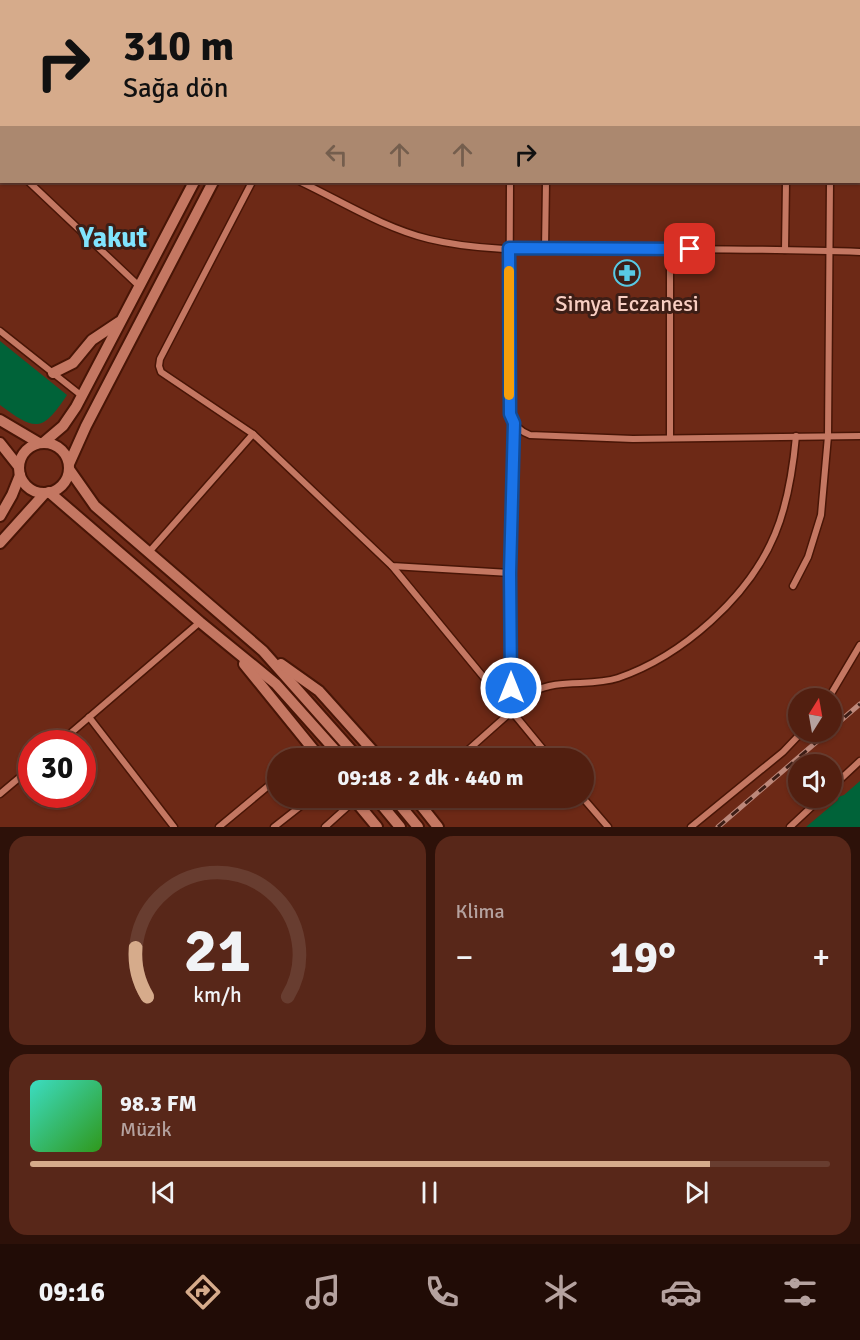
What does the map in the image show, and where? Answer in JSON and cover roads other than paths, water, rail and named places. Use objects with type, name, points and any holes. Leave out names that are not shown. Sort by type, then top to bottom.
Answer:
[{"type":"street","points":[[30,183],[139,286]]},
{"type":"street","points":[[0,516],[12,495],[25,452],[63,426],[82,396],[193,183]]},
{"type":"street","points":[[0,543],[47,493],[61,487],[66,480],[86,426],[212,183]]},
{"type":"street","points":[[251,183],[160,359],[160,372],[253,434],[392,566],[542,748]]},
{"type":"street","points":[[303,183],[389,226],[447,243],[545,249],[860,252]]},
{"type":"street","points":[[510,183],[510,414],[514,423],[521,430],[530,435],[633,439],[860,436]]},
{"type":"street","points":[[545,249],[546,183]]},
{"type":"street","points":[[785,250],[786,183]]},
{"type":"street","points":[[793,586],[808,557],[820,515],[828,436],[830,183]]},
{"type":"street","points":[[670,249],[670,438]]},
{"type":"street","points":[[53,374],[73,363],[92,340],[121,320]]},
{"type":"street","points":[[0,331],[82,396]]},
{"type":"street","points":[[0,420],[41,443],[55,445],[62,449],[69,467],[91,502],[150,551],[228,622],[263,651],[319,691],[370,748]]},
{"type":"street","points":[[511,711],[510,573],[514,423]]},
{"type":"street","points":[[150,551],[253,434]]},
{"type":"street","points":[[471,748],[532,692],[554,686],[603,682],[629,674],[679,646],[720,613],[755,570],[775,535],[791,479],[796,436]]},
{"type":"street","points":[[0,443],[29,488],[47,493],[276,684],[333,748]]},
{"type":"street","points":[[392,566],[510,573]]},
{"type":"street","points":[[74,730],[200,622]]},
{"type":"street","points":[[835,688],[860,645]]},
{"type":"street","points":[[231,647],[312,748]]},
{"type":"street","points":[[263,651],[349,748]]},
{"type":"street","points":[[89,717],[174,827]]},
{"type":"street","points":[[691,827],[792,742]]},
{"type":"street","points":[[842,778],[860,761]]},
{"type":"street","points":[[0,794],[18,779]]},
{"type":"street","points":[[219,827],[267,787]]},
{"type":"street","points":[[273,827],[298,808]]},
{"type":"street","points":[[325,827],[345,808]]},
{"type":"street","points":[[361,808],[377,827]]},
{"type":"street","points":[[384,808],[400,827]]},
{"type":"street","points":[[402,808],[418,827]]},
{"type":"street","points":[[423,808],[438,827]]},
{"type":"street","points":[[592,808],[608,827]]},
{"type":"street","points":[[790,827],[810,808]]},
{"type":"railway","points":[[842,720],[860,704]]},
{"type":"railway","points":[[718,827],[816,742]]},
{"type":"place","name":"Simya Eczanesi","points":[[627,273]]},
{"type":"district","name":"Yakut","points":[[113,238]]}]
